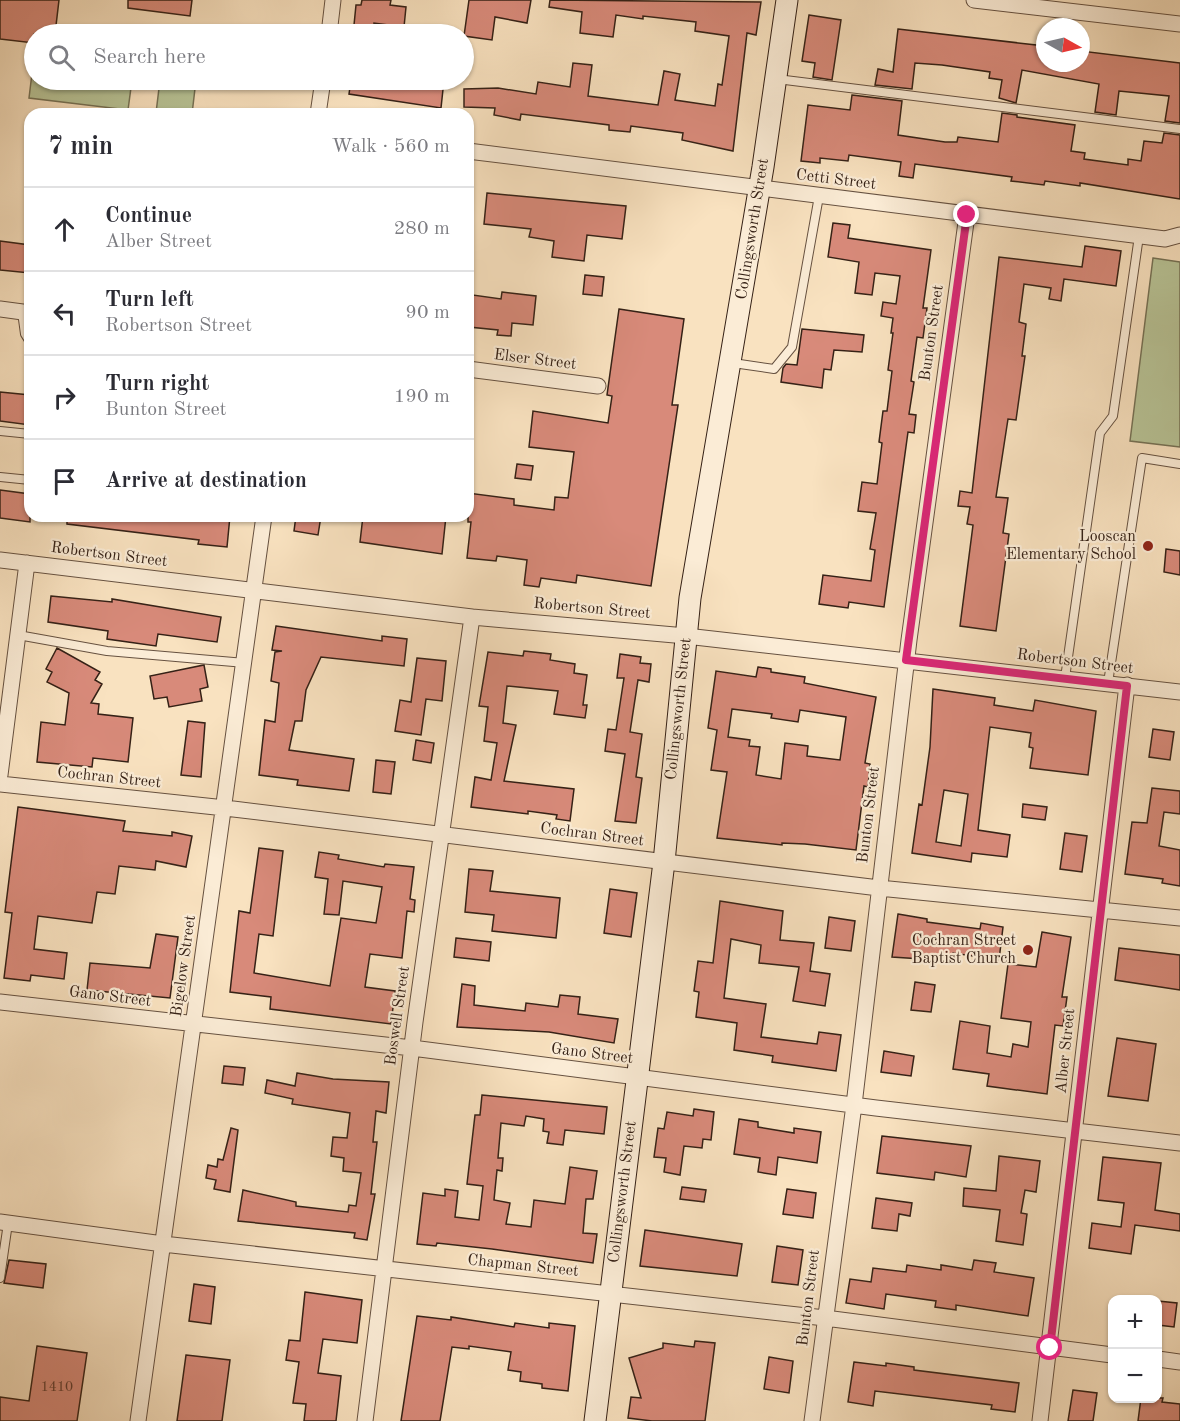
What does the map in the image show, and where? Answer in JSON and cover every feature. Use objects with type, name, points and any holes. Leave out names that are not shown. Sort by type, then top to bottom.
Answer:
[{"type":"main road","name":"Collingsworth Street","points":[[595,1421],[664,862],[690,598],[760,189],[787,0]]},
{"type":"street","points":[[330,24],[333,0]]},
{"type":"street","points":[[974,0],[1180,24]]},
{"type":"street","points":[[319,108],[321,90]]},
{"type":"street","name":"Cetti Street","points":[[474,152],[1139,236],[1165,239],[1180,235]]},
{"type":"street","name":"Bunton Street","points":[[812,1421],[854,1105],[906,660],[967,215]]},
{"type":"street","points":[[0,309],[24,312]]},
{"type":"street","name":"Elser Street","points":[[474,370],[598,386]]},
{"type":"street","name":"Bigelow Street","points":[[138,1421],[263,522]]},
{"type":"street","name":"Robertson Street","points":[[0,560],[472,617],[686,636],[1180,692]]},
{"type":"street","points":[[0,775],[27,563]]},
{"type":"street","name":"Boswell Street","points":[[365,1421],[412,1048],[472,617]]},
{"type":"street","name":"Alber Street","points":[[1040,1421],[1127,686]]},
{"type":"street","name":"Cochran Street","points":[[0,784],[225,808],[879,888],[1180,918]]},
{"type":"street","name":"Gano Street","points":[[0,1002],[412,1048],[854,1105],[1180,1143]]},
{"type":"street","name":"Chapman Street","points":[[4,1222],[163,1244],[611,1293],[1108,1354]]},
{"type":"street","points":[[1162,1360],[1180,1362]]},
{"type":"lane","points":[[777,80],[1180,129]]},
{"type":"lane","points":[[731,363],[774,369],[792,347],[819,196]]},
{"type":"lane","points":[[1065,678],[1100,433],[1113,417],[1139,236]]},
{"type":"lane","points":[[0,430],[24,433]]},
{"type":"lane","points":[[1108,683],[1143,458],[1180,464]]},
{"type":"lane","points":[[0,477],[24,479]]},
{"type":"lane","points":[[18,635],[129,654],[245,663]]},
{"type":"lane","points":[[0,1278],[4,1222]]},
{"type":"green space","points":[[30,90],[131,90],[128,108],[29,98]]},
{"type":"green space","points":[[159,90],[195,90],[193,108],[157,108]]},
{"type":"green space","points":[[1153,258],[1180,262],[1180,447],[1130,441]]},
{"type":"building","points":[[0,0],[59,0],[56,24],[24,24],[24,42],[0,39]]},
{"type":"building","points":[[128,0],[192,0],[190,16],[128,8]]},
{"type":"building","points":[[362,0],[391,0],[390,5],[406,7],[404,24],[354,24],[356,5],[361,5]]},
{"type":"building","points":[[469,0],[531,0],[527,23],[495,17],[492,40],[474,37],[474,24],[466,24]]},
{"type":"building","points":[[550,0],[761,2],[756,35],[747,33],[733,151],[682,140],[683,133],[631,126],[630,132],[609,130],[609,125],[521,114],[520,120],[494,115],[495,108],[464,107],[464,90],[498,88],[536,94],[538,82],[570,87],[573,63],[592,65],[588,96],[658,105],[664,71],[680,74],[675,100],[715,106],[718,84],[722,85],[729,36],[695,31],[696,22],[616,15],[613,37],[580,33],[582,12],[549,7]]},
{"type":"building","points":[[809,15],[841,20],[832,80],[813,77],[815,63],[802,61]]},
{"type":"building","points":[[898,29],[1036,45],[1036,72],[1090,72],[1090,52],[1180,63],[1180,123],[1165,121],[1169,96],[1119,91],[1116,115],[1095,112],[1099,84],[1022,70],[1016,103],[999,98],[1002,80],[989,78],[990,72],[915,63],[912,89],[875,85],[878,69],[893,72]]},
{"type":"building","points":[[350,90],[443,90],[441,108],[349,94]]},
{"type":"building","points":[[852,95],[902,101],[898,135],[945,142],[957,142],[958,137],[998,142],[1002,113],[1075,125],[1071,151],[1085,153],[1084,159],[1128,165],[1128,159],[1141,161],[1144,141],[1162,143],[1164,133],[1180,135],[1180,199],[1080,183],[1080,186],[1045,181],[1044,185],[1011,181],[1012,177],[915,164],[913,178],[899,176],[901,162],[849,155],[848,161],[820,158],[820,163],[801,161],[808,105],[850,110]]},
{"type":"building","points":[[487,193],[626,206],[622,239],[587,235],[584,261],[552,257],[554,241],[529,237],[531,229],[484,224]]},
{"type":"building","points":[[833,223],[850,225],[848,238],[931,250],[923,308],[927,308],[923,338],[917,337],[911,381],[914,382],[909,414],[916,415],[914,433],[908,432],[884,607],[849,602],[848,608],[819,604],[823,575],[871,581],[875,550],[870,549],[876,513],[858,511],[862,482],[877,484],[883,411],[887,411],[892,371],[888,370],[893,333],[891,333],[893,318],[881,316],[883,302],[896,304],[900,276],[875,273],[872,295],[855,293],[859,262],[828,257]]},
{"type":"building","points":[[0,241],[24,244],[24,272],[0,270]]},
{"type":"building","points":[[1085,246],[1121,251],[1116,286],[1064,279],[1061,301],[1049,299],[1051,288],[1024,284],[1019,322],[1026,324],[1022,356],[1025,356],[1016,420],[1008,419],[996,497],[1008,498],[1003,533],[1009,534],[996,631],[960,626],[973,525],[967,524],[970,507],[958,506],[960,491],[972,493],[999,257],[1082,267]]},
{"type":"building","points":[[585,275],[604,277],[602,296],[583,294]]},
{"type":"building","points":[[502,292],[536,296],[533,325],[512,323],[511,336],[497,335],[498,330],[474,328],[474,295],[501,299]]},
{"type":"building","points":[[619,309],[684,319],[672,405],[678,405],[651,586],[577,575],[576,583],[541,578],[539,587],[524,585],[527,560],[497,556],[496,561],[467,558],[471,522],[474,522],[474,494],[514,499],[514,505],[554,510],[555,497],[568,498],[574,452],[529,447],[533,411],[608,423],[612,396],[607,395]]},
{"type":"building","points":[[802,329],[864,335],[862,352],[834,350],[831,370],[824,369],[822,388],[781,382],[783,368],[786,364],[797,365]]},
{"type":"building","points":[[0,392],[24,394],[24,424],[0,421]]},
{"type":"building","points":[[517,464],[533,466],[531,480],[515,478]]},
{"type":"building","points":[[0,490],[24,493],[24,521],[0,518]]},
{"type":"building","points":[[67,522],[229,522],[227,547],[198,544],[199,540],[67,524]]},
{"type":"building","points":[[295,522],[320,522],[318,535],[294,531]]},
{"type":"building","points":[[362,522],[445,522],[442,554],[360,542]]},
{"type":"building","points":[[1166,549],[1180,551],[1180,575],[1164,572]]},
{"type":"building","points":[[51,596],[112,602],[112,599],[221,617],[217,642],[158,634],[156,646],[107,639],[108,631],[48,622]]},
{"type":"building","points":[[276,626],[382,641],[382,636],[407,639],[404,666],[321,657],[306,690],[302,721],[295,721],[289,750],[354,759],[349,791],[297,785],[298,780],[259,775],[265,720],[275,722],[279,683],[271,681],[275,652],[282,651],[272,650]]},
{"type":"building","points":[[57,648],[100,672],[95,680],[102,684],[91,703],[99,704],[98,714],[133,718],[128,762],[93,758],[92,767],[37,762],[41,722],[65,725],[69,693],[47,682],[52,672],[46,669]]},
{"type":"building","points":[[524,651],[551,654],[550,660],[575,664],[574,673],[587,675],[583,705],[587,705],[585,718],[554,714],[558,691],[507,686],[503,723],[516,725],[504,781],[574,789],[570,821],[556,819],[557,815],[471,807],[475,777],[491,780],[497,743],[484,741],[488,707],[479,706],[488,652],[523,656]]},
{"type":"building","points":[[620,654],[641,657],[640,663],[651,664],[649,682],[638,680],[630,732],[642,734],[636,777],[642,778],[636,823],[615,821],[625,754],[605,751],[608,729],[616,730],[624,678],[617,678]]},
{"type":"building","points":[[417,658],[446,661],[442,701],[426,699],[421,735],[395,731],[400,700],[411,702]]},
{"type":"building","points":[[204,665],[208,687],[200,689],[202,701],[169,707],[167,697],[154,699],[150,676]]},
{"type":"building","points":[[758,667],[771,669],[771,672],[805,677],[804,683],[876,697],[865,763],[870,764],[868,787],[864,786],[856,850],[717,838],[727,772],[711,770],[717,730],[708,728],[716,671],[756,677]],"holes":[[[732,709],[772,714],[771,718],[798,722],[800,710],[846,717],[840,760],[807,756],[808,746],[785,743],[781,779],[756,775],[760,747],[749,746],[750,740],[728,737]]]},
{"type":"building","points":[[933,689],[995,698],[994,705],[1033,711],[1035,700],[1096,711],[1088,775],[1030,768],[1033,748],[1029,747],[1031,733],[990,727],[978,830],[1010,835],[1007,857],[972,853],[971,862],[912,853],[919,804],[922,805],[930,747]],"holes":[[[944,790],[968,794],[961,846],[936,842]]]},
{"type":"building","points":[[188,721],[205,723],[201,777],[181,775]]},
{"type":"building","points":[[1153,729],[1174,732],[1170,760],[1149,757]]},
{"type":"building","points":[[416,740],[434,743],[431,763],[413,760]]},
{"type":"building","points":[[376,760],[395,762],[391,794],[373,792]]},
{"type":"building","points":[[1152,788],[1180,791],[1180,814],[1164,812],[1159,846],[1180,850],[1180,886],[1162,883],[1163,879],[1125,874],[1132,822],[1147,823]]},
{"type":"building","points":[[1023,804],[1047,807],[1045,820],[1022,817]]},
{"type":"building","points":[[18,807],[125,821],[123,831],[172,836],[172,832],[192,836],[186,867],[156,861],[155,870],[119,866],[115,894],[97,892],[92,923],[38,916],[34,949],[67,953],[64,979],[31,975],[30,981],[4,978],[12,913],[5,912]]},
{"type":"building","points":[[1065,833],[1087,836],[1082,872],[1060,869]]},
{"type":"building","points":[[259,848],[283,851],[273,936],[259,934],[254,973],[330,986],[341,918],[376,923],[382,887],[343,881],[339,915],[324,914],[328,879],[315,877],[319,852],[339,855],[338,859],[384,867],[385,864],[414,867],[410,899],[415,900],[414,912],[407,911],[402,958],[370,954],[365,987],[395,991],[391,1024],[270,1009],[271,997],[230,992],[239,911],[250,913]]},
{"type":"building","points":[[469,869],[493,871],[490,891],[560,898],[556,938],[492,931],[494,915],[465,912]]},
{"type":"building","points":[[610,889],[637,893],[631,937],[604,933]]},
{"type":"building","points":[[720,901],[783,911],[780,940],[814,943],[810,971],[830,974],[825,1006],[793,1001],[799,967],[759,963],[761,945],[731,939],[724,998],[766,1004],[761,1037],[817,1044],[819,1032],[841,1035],[836,1071],[772,1062],[773,1056],[734,1050],[737,1023],[696,1017],[699,992],[694,991],[698,961],[713,963]]},
{"type":"building","points":[[898,914],[927,919],[927,922],[980,929],[981,923],[1003,927],[999,960],[953,953],[952,961],[892,957]]},
{"type":"building","points":[[829,917],[855,921],[851,951],[825,948]]},
{"type":"building","points":[[1042,932],[1071,937],[1062,997],[1067,997],[1063,1026],[1055,1025],[1047,1094],[987,1086],[989,1074],[953,1069],[960,1021],[990,1026],[987,1053],[1011,1057],[1013,1044],[1028,1047],[1031,1022],[1001,1018],[1008,964],[1036,967]]},
{"type":"building","points":[[156,934],[178,937],[170,998],[87,990],[90,963],[150,968]]},
{"type":"building","points":[[456,938],[491,942],[489,961],[454,957]]},
{"type":"building","points":[[1119,948],[1180,955],[1180,990],[1115,980]]},
{"type":"building","points":[[915,982],[935,985],[931,1012],[911,1010]]},
{"type":"building","points":[[462,984],[475,986],[474,1005],[525,1011],[526,1003],[558,1007],[560,995],[580,997],[578,1014],[618,1019],[614,1043],[549,1032],[457,1027]]},
{"type":"building","points":[[1117,1038],[1156,1044],[1148,1101],[1108,1096]]},
{"type":"building","points":[[884,1051],[914,1056],[911,1076],[881,1072]]},
{"type":"building","points":[[224,1066],[245,1068],[243,1085],[222,1083]]},
{"type":"building","points":[[297,1073],[333,1079],[389,1082],[386,1113],[376,1111],[373,1142],[377,1142],[371,1194],[375,1194],[367,1240],[354,1238],[355,1233],[238,1221],[243,1190],[296,1202],[296,1206],[348,1212],[349,1205],[356,1206],[361,1173],[343,1171],[344,1158],[331,1156],[333,1137],[347,1138],[350,1113],[292,1104],[293,1099],[265,1093],[267,1080],[295,1086]]},
{"type":"building","points":[[482,1095],[607,1107],[604,1134],[565,1130],[563,1145],[547,1143],[549,1132],[543,1131],[544,1119],[526,1116],[524,1126],[501,1123],[498,1158],[503,1158],[502,1171],[497,1170],[494,1200],[510,1203],[506,1224],[531,1227],[534,1200],[565,1204],[570,1167],[597,1171],[593,1199],[586,1199],[583,1233],[597,1234],[593,1263],[437,1243],[436,1246],[417,1244],[423,1193],[445,1196],[445,1189],[458,1191],[455,1217],[479,1220],[483,1186],[467,1184],[475,1115],[480,1115]]},
{"type":"building","points":[[694,1109],[714,1112],[711,1140],[703,1139],[702,1148],[684,1146],[680,1175],[664,1172],[666,1158],[654,1157],[658,1128],[664,1129],[667,1112],[693,1116]]},
{"type":"building","points":[[739,1119],[758,1122],[758,1127],[794,1133],[794,1128],[821,1132],[817,1163],[778,1157],[776,1175],[758,1172],[760,1158],[734,1154]]},
{"type":"building","points":[[231,1128],[238,1130],[230,1192],[214,1189],[216,1180],[206,1178],[208,1165],[217,1167],[218,1159],[223,1160]]},
{"type":"building","points":[[882,1136],[971,1146],[966,1177],[935,1172],[934,1180],[877,1173]]},
{"type":"building","points":[[999,1156],[1040,1161],[1036,1192],[1025,1190],[1021,1213],[1027,1214],[1023,1245],[996,1241],[1000,1210],[963,1206],[964,1188],[996,1191]]},
{"type":"building","points":[[1103,1157],[1161,1163],[1155,1210],[1180,1214],[1180,1231],[1135,1225],[1131,1254],[1089,1248],[1092,1223],[1121,1227],[1124,1203],[1098,1200]]},
{"type":"building","points":[[682,1187],[706,1190],[704,1202],[680,1199]]},
{"type":"building","points":[[787,1189],[816,1193],[813,1218],[783,1214]]},
{"type":"building","points":[[876,1198],[912,1203],[910,1216],[899,1214],[897,1231],[872,1228]]},
{"type":"building","points":[[645,1230],[742,1244],[737,1276],[640,1266]]},
{"type":"building","points":[[777,1246],[803,1250],[798,1285],[772,1282]]},
{"type":"building","points":[[9,1260],[46,1264],[43,1288],[4,1283]]},
{"type":"building","points":[[974,1260],[996,1263],[994,1272],[1034,1278],[1028,1316],[956,1305],[956,1310],[935,1307],[936,1301],[886,1294],[884,1309],[846,1303],[850,1279],[871,1282],[873,1268],[906,1272],[907,1265],[941,1270],[941,1265],[972,1270]]},
{"type":"building","points":[[194,1284],[215,1287],[211,1324],[189,1321]]},
{"type":"building","points":[[305,1292],[362,1300],[357,1343],[323,1339],[318,1373],[341,1376],[336,1421],[304,1421],[306,1404],[293,1403],[299,1362],[286,1360],[289,1340],[300,1341]]},
{"type":"building","points":[[1162,1301],[1177,1303],[1174,1327],[1162,1326]]},
{"type":"building","points":[[417,1316],[451,1320],[451,1317],[514,1327],[515,1323],[549,1328],[549,1323],[575,1326],[568,1391],[542,1388],[542,1384],[520,1381],[521,1372],[508,1370],[511,1352],[469,1346],[469,1349],[452,1347],[440,1421],[401,1421]]},
{"type":"building","points":[[695,1341],[715,1343],[705,1421],[652,1421],[628,1418],[631,1397],[641,1398],[629,1358],[663,1348],[663,1343],[694,1347]]},
{"type":"building","points":[[37,1346],[87,1353],[77,1421],[0,1421],[0,1397],[29,1401]]},
{"type":"building","points":[[186,1355],[230,1360],[222,1421],[177,1421]]},
{"type":"building","points":[[769,1357],[793,1361],[789,1393],[764,1389]]},
{"type":"building","points":[[854,1362],[886,1366],[886,1363],[914,1367],[914,1370],[1019,1383],[1015,1412],[991,1409],[992,1405],[875,1391],[873,1406],[848,1402]]},
{"type":"building","points":[[1073,1390],[1097,1393],[1093,1421],[1068,1421]]},
{"type":"building","points":[[1140,1403],[1180,1404],[1180,1421],[1138,1421]]},
{"type":"place","name":"Looscan Elementary School","points":[[1148,546]]},
{"type":"place","name":"Cochran Street Baptist Church","points":[[1028,950]]},
{"type":"route","points":[[967,215],[906,660],[1127,686],[1050,1348]]}]
